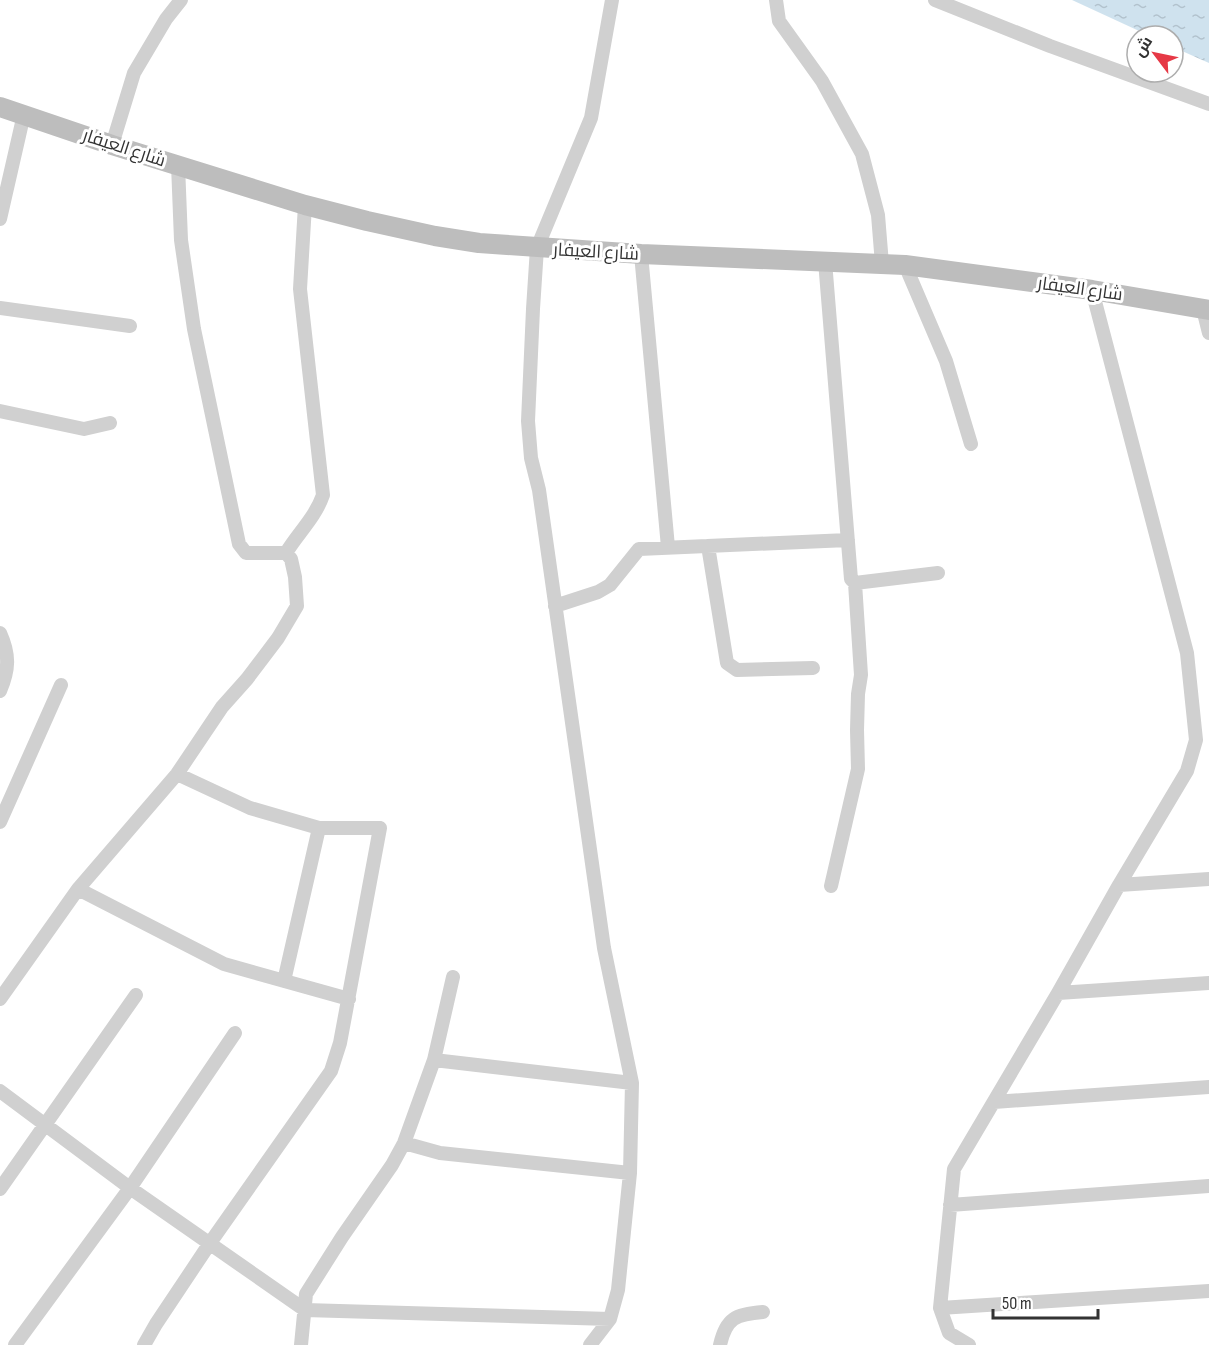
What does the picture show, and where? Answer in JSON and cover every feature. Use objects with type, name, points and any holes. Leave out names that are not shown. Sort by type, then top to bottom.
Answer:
[{"type":"main road","name":"شارع العيفار","points":[[0,107],[112,145],[305,205],[435,236],[479,243],[537,248],[905,265],[1092,290],[1206,309]]},
{"type":"street","points":[[112,145],[134,73],[166,19],[181,0]]},
{"type":"street","points":[[590,1345],[610,1319],[618,1290],[630,1173],[632,1083],[604,948],[539,490],[531,458],[528,421],[537,248],[591,118],[612,0]]},
{"type":"street","points":[[776,0],[779,21],[822,81],[862,154],[878,215],[882,264]]},
{"type":"street","points":[[935,0],[1050,46],[1209,104]]},
{"type":"street","points":[[0,219],[24,114]]},
{"type":"street","points":[[178,165],[181,240],[194,329],[239,544],[246,553],[286,553]]},
{"type":"street","points":[[286,553],[295,538],[313,517],[323,495],[300,289],[305,205]]},
{"type":"street","points":[[641,254],[668,548]]},
{"type":"street","points":[[825,261],[851,579],[855,583],[861,675],[857,721],[858,769],[831,886]]},
{"type":"street","points":[[905,265],[946,361],[971,444]]},
{"type":"street","points":[[969,1345],[949,1333],[940,1308],[954,1169],[1187,771],[1196,740],[1187,653],[1092,290]]},
{"type":"street","points":[[0,308],[130,326]]},
{"type":"street","points":[[1206,309],[1209,333]]},
{"type":"street","points":[[0,411],[84,429],[110,423]]},
{"type":"street","points":[[555,606],[598,592],[610,585],[639,549],[848,540]]},
{"type":"street","points":[[708,546],[727,663],[737,670],[813,668]]},
{"type":"street","points":[[0,999],[78,889],[177,774],[222,706],[247,680],[278,638],[297,606],[295,577],[291,559],[286,553]]},
{"type":"street","points":[[855,583],[938,573]]},
{"type":"street","points":[[0,633],[7,657],[6,676],[0,692]]},
{"type":"street","points":[[0,822],[61,685]]},
{"type":"street","points":[[144,1345],[210,1243],[331,1071],[340,1044],[380,828],[319,828],[250,808],[177,774]]},
{"type":"street","points":[[284,981],[319,828]]},
{"type":"street","points":[[1119,885],[1209,879]]},
{"type":"street","points":[[78,889],[224,964],[349,999]]},
{"type":"street","points":[[301,1345],[306,1294],[392,1165],[404,1143],[434,1060],[453,977]]},
{"type":"street","points":[[1058,993],[1209,983]]},
{"type":"street","points":[[0,1189],[136,996]]},
{"type":"street","points":[[15,1345],[130,1188],[235,1033]]},
{"type":"street","points":[[434,1060],[632,1083]]},
{"type":"street","points":[[993,1102],[1209,1087]]},
{"type":"street","points":[[0,1091],[130,1188],[305,1310],[610,1319]]},
{"type":"street","points":[[404,1143],[440,1154],[630,1173]]},
{"type":"street","points":[[950,1205],[1209,1186]]},
{"type":"street","points":[[940,1308],[1209,1291]]},
{"type":"street","points":[[720,1345],[727,1324],[733,1319],[749,1313],[763,1312]]},
{"type":"water","points":[[1072,0],[1209,0],[1209,63],[1185,52],[1185,24],[1125,24]]}]
